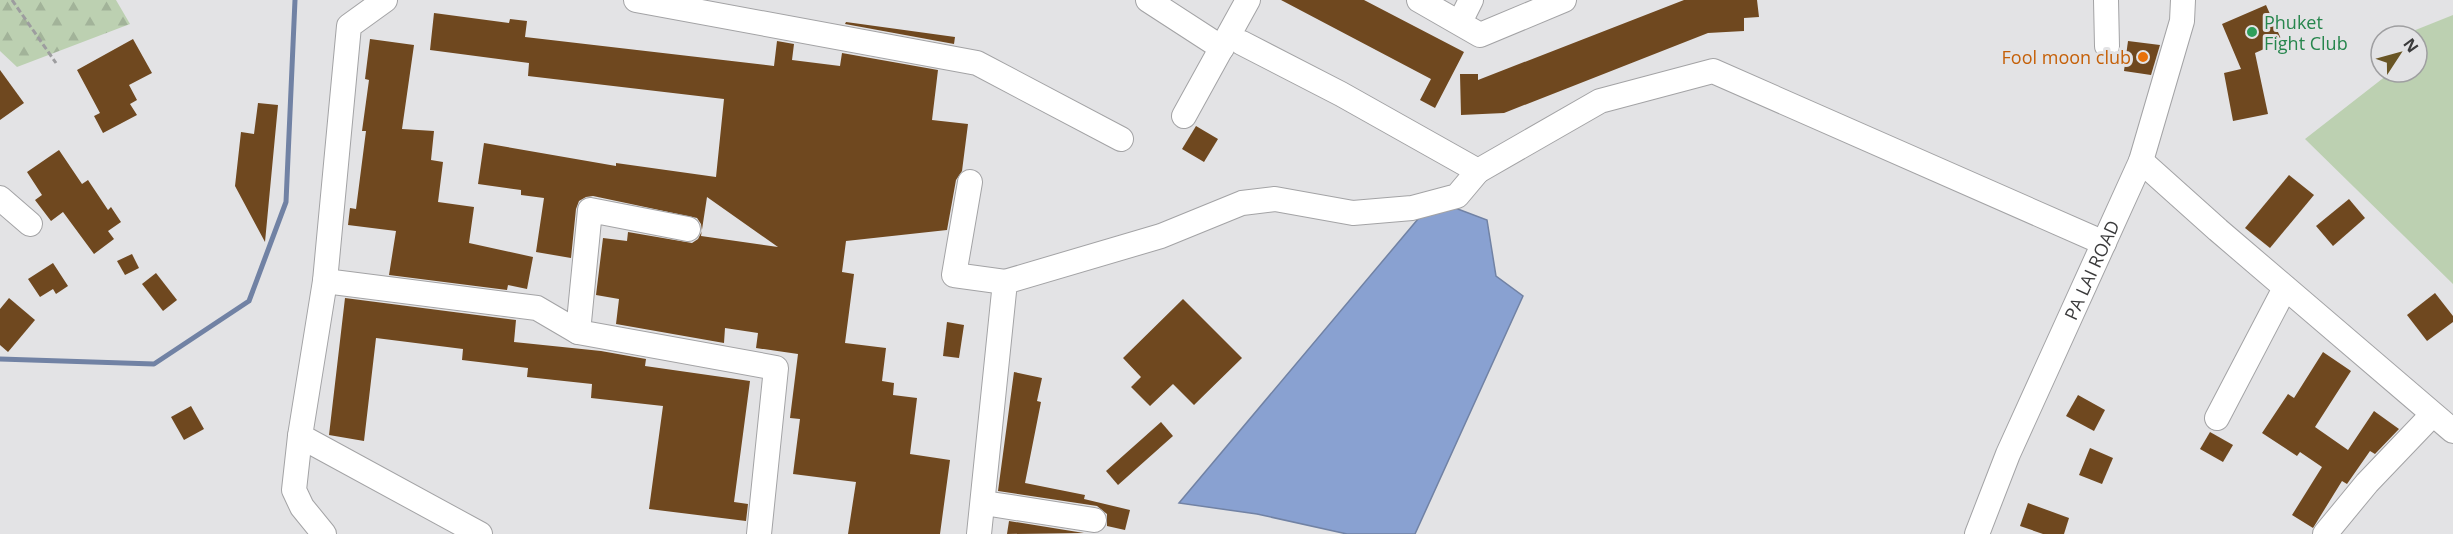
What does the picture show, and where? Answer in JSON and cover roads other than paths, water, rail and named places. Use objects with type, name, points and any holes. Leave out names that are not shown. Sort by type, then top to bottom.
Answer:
[{"type":"street","points":[[324,534],[302,507],[294,490],[300,436],[326,280],[349,26],[385,0]]},
{"type":"street","points":[[636,0],[977,63],[1121,139]]},
{"type":"street","points":[[1148,0],[1232,46],[1341,94],[1478,171]]},
{"type":"street","points":[[1184,116],[1232,46],[1248,0]]},
{"type":"street","points":[[1419,0],[1480,35],[1564,0]]},
{"type":"street","points":[[1460,22],[1471,0]]},
{"type":"street","points":[[2106,0],[2107,46]]},
{"type":"street","name":"PA LAI ROAD","points":[[1977,534],[2008,453],[2141,161],[2182,21],[2183,0]]},
{"type":"street","points":[[970,182],[954,275],[1005,282],[1161,236],[1242,203],[1275,199],[1353,213],[1412,208],[1457,196],[1478,171],[1600,101],[1713,71],[2103,243]]},
{"type":"street","points":[[2141,161],[2285,288],[2453,431]]},
{"type":"street","points":[[0,198],[30,224]]},
{"type":"street","points":[[578,332],[590,210],[688,229]]},
{"type":"street","points":[[326,280],[537,309],[578,332],[776,368],[759,534]]},
{"type":"street","points":[[979,534],[1005,282]]},
{"type":"street","points":[[2217,418],[2285,288]]},
{"type":"street","points":[[2325,534],[2367,483],[2432,415]]},
{"type":"street","points":[[300,436],[480,534]]},
{"type":"street","points":[[984,502],[1094,520]]},
{"type":"water","points":[[1434,200],[1487,220],[1496,276],[1523,296],[1415,534],[1347,534],[1257,514],[1179,503]]},
{"type":"waterway","points":[[0,359],[154,364],[249,301],[286,202],[295,0]]},
{"type":"place","name":"Phuket Fight Club","points":[[2252,32]]},
{"type":"place","name":"Fool moon club","points":[[2143,57]]}]
